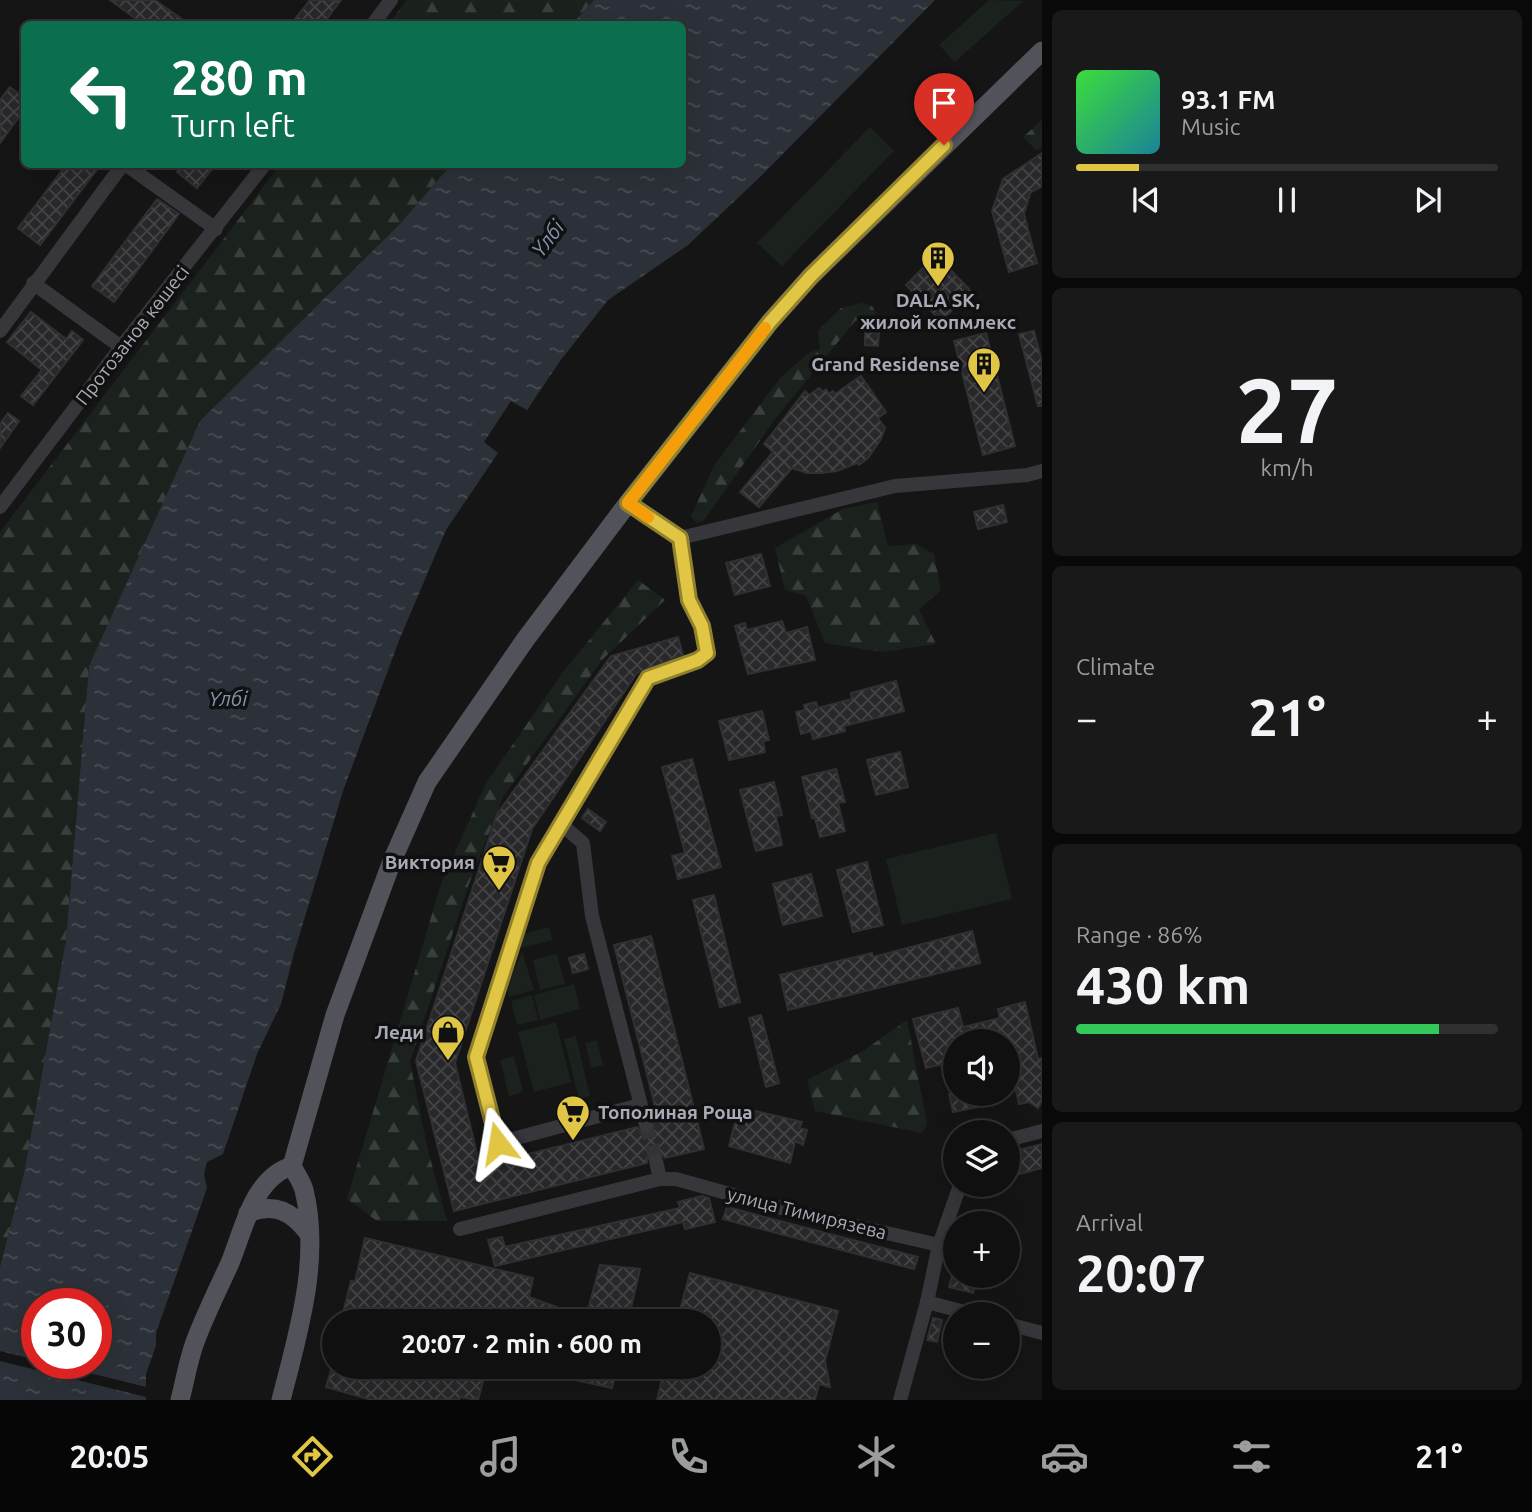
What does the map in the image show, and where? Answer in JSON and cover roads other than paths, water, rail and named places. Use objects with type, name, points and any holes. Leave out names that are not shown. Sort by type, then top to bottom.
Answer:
[{"type":"main road","points":[[281,1400],[297,1339],[309,1267],[309,1234],[303,1188],[292,1166],[335,1015],[392,860],[426,782],[525,640],[770,322],[811,276],[1042,51]]},
{"type":"main road","points":[[180,1400],[194,1345],[230,1263],[248,1213],[278,1170],[292,1166]]},
{"type":"main road","points":[[248,1213],[271,1208],[282,1210],[293,1215],[309,1234]]},
{"type":"street","points":[[375,21],[391,0]]},
{"type":"street","points":[[0,331],[121,168]]},
{"type":"street","points":[[130,168],[216,229]]},
{"type":"street","name":"Протозанов көшесі","points":[[1,503],[262,168]]},
{"type":"street","points":[[33,283],[121,346]]},
{"type":"street","points":[[628,503],[680,538],[895,486],[1027,475],[1042,471]]},
{"type":"street","points":[[640,1105],[498,1143],[476,1057],[538,863],[648,678],[698,660],[707,653],[702,626],[689,600],[680,538]]},
{"type":"street","points":[[561,824],[583,843],[592,916],[646,1125]]},
{"type":"street","points":[[1020,1137],[1042,1131]]},
{"type":"street","points":[[656,1161],[660,1179]]},
{"type":"street","name":"улица Тимирязева","points":[[460,1229],[660,1179],[676,1179],[795,1212],[939,1245]]},
{"type":"street","points":[[900,1400],[927,1302],[939,1245],[956,1197]]},
{"type":"street","points":[[927,1302],[943,1306]]},
{"type":"street","points":[[1020,1327],[1042,1333]]},
{"type":"water","name":"Үлбі","points":[[594,0],[935,0],[760,177],[688,245],[608,300],[560,361],[527,410],[511,401],[484,442],[498,453],[446,530],[400,638],[343,791],[281,1004],[257,1054],[223,1154],[207,1162],[204,1174],[207,1188],[156,1333],[156,1345],[146,1374],[146,1400],[0,1400],[0,1267],[24,1173],[66,940],[89,666],[200,421],[397,227],[448,168],[686,168],[686,21],[575,21]]},
{"type":"tunnel","points":[[646,1125],[656,1161]]},
{"type":"place","name":"DALA SK, жилой копмлекс","points":[[938,288]]},
{"type":"place","name":"Grand Residense","points":[[984,394]]},
{"type":"place","name":"Виктория","points":[[499,892]]},
{"type":"place","name":"Леди","points":[[448,1062]]},
{"type":"place","name":"Тополиная Роща","points":[[573,1142]]}]
